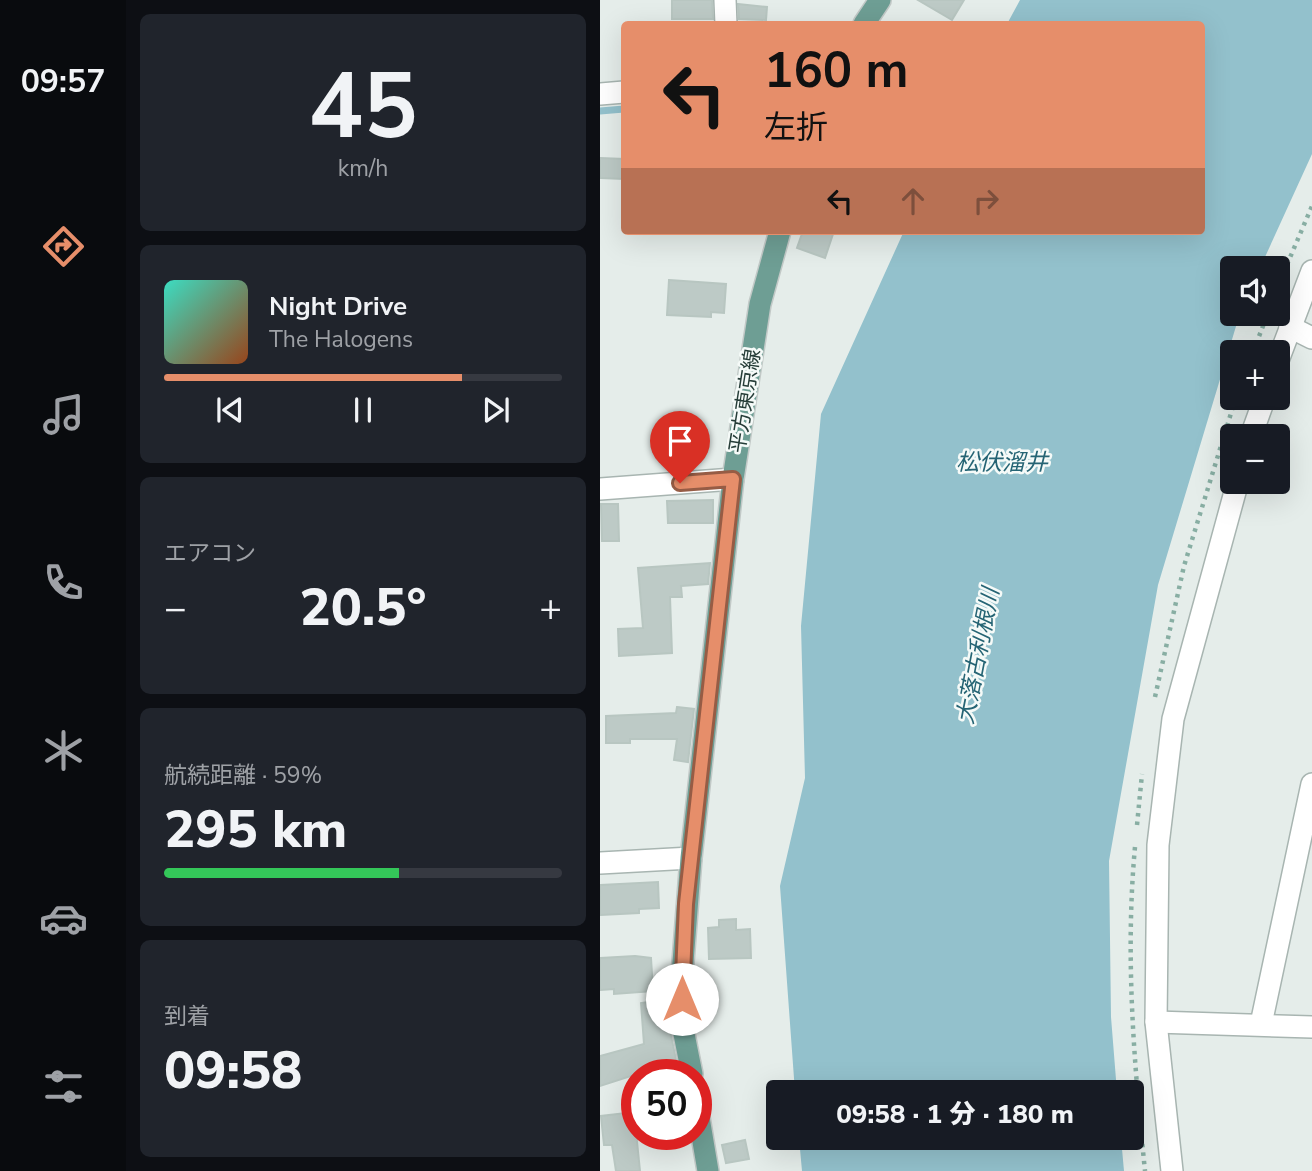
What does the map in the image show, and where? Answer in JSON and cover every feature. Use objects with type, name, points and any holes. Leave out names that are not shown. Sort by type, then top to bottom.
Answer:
[{"type":"main road","points":[[866,21],[880,0]]},
{"type":"main road","name":"平方東京線","points":[[689,1059],[682,1024],[682,975],[691,858],[733,479],[760,304],[779,235]]},
{"type":"main road","points":[[704,1150],[708,1171]]},
{"type":"street","points":[[725,0],[726,21]]},
{"type":"street","points":[[600,94],[621,92]]},
{"type":"street","points":[[1285,340],[1312,271]]},
{"type":"street","points":[[1290,327],[1312,338]]},
{"type":"street","points":[[600,489],[733,479]]},
{"type":"street","points":[[1172,1171],[1156,1022],[1158,845],[1173,719],[1234,494]]},
{"type":"street","points":[[1261,1024],[1312,783]]},
{"type":"street","points":[[600,863],[691,858]]},
{"type":"street","points":[[1156,1022],[1312,1027]]},
{"type":"path","points":[[1290,258],[1312,206]]},
{"type":"water","name":"松伏溜井","points":[[1020,0],[1312,0],[1312,154],[1265,256],[1220,256],[1220,326],[1236,326],[1232,340],[1220,340],[1220,379],[1158,585],[1109,861],[1111,1017],[1116,1080],[794,1080],[780,886],[805,778],[801,626],[821,414],[902,235],[1205,235],[1205,21],[1009,21]]},
{"type":"water","points":[[800,1150],[1122,1150],[1124,1171],[802,1171]]},
{"type":"building","points":[[672,0],[712,0],[713,19],[672,19]]},
{"type":"building","points":[[918,0],[964,0],[952,20]]},
{"type":"building","points":[[738,4],[767,7],[766,20],[739,19]]},
{"type":"building","points":[[600,158],[621,159],[621,179],[600,178]]},
{"type":"building","points":[[802,235],[833,235],[825,258],[797,248]]},
{"type":"building","points":[[669,280],[726,284],[724,313],[711,312],[711,317],[667,315]]},
{"type":"building","points":[[713,500],[713,523],[668,523],[667,501]]},
{"type":"building","points":[[601,504],[618,504],[619,541],[602,541]]},
{"type":"building","points":[[710,563],[708,584],[681,586],[682,597],[670,597],[672,653],[619,656],[618,629],[643,628],[638,568]]},
{"type":"building","points":[[677,707],[694,709],[688,762],[674,760],[677,739],[630,739],[630,743],[606,743],[606,716],[676,713]]},
{"type":"building","points":[[658,882],[659,908],[639,909],[639,913],[600,915],[600,885]]},
{"type":"building","points":[[736,919],[736,930],[750,929],[751,958],[709,959],[708,928],[719,927],[719,920]]},
{"type":"building","points":[[600,958],[651,958],[653,991],[614,994],[614,989],[600,990]]},
{"type":"building","points":[[669,999],[669,1026],[676,1059],[621,1059],[621,1079],[600,1086],[600,1056],[644,1044],[641,1003]]},
{"type":"building","points":[[621,1114],[621,1150],[638,1150],[640,1171],[616,1171],[612,1145],[604,1145],[601,1116]]},
{"type":"building","points":[[745,1140],[749,1159],[726,1163],[722,1145]]},
{"type":"waterway","points":[[600,111],[621,109]]},
{"type":"route","points":[[680,483],[733,479],[703,771],[686,904],[682,999]]},
{"type":"water label","name":"大落古利根川","points":[[978,656]]}]
